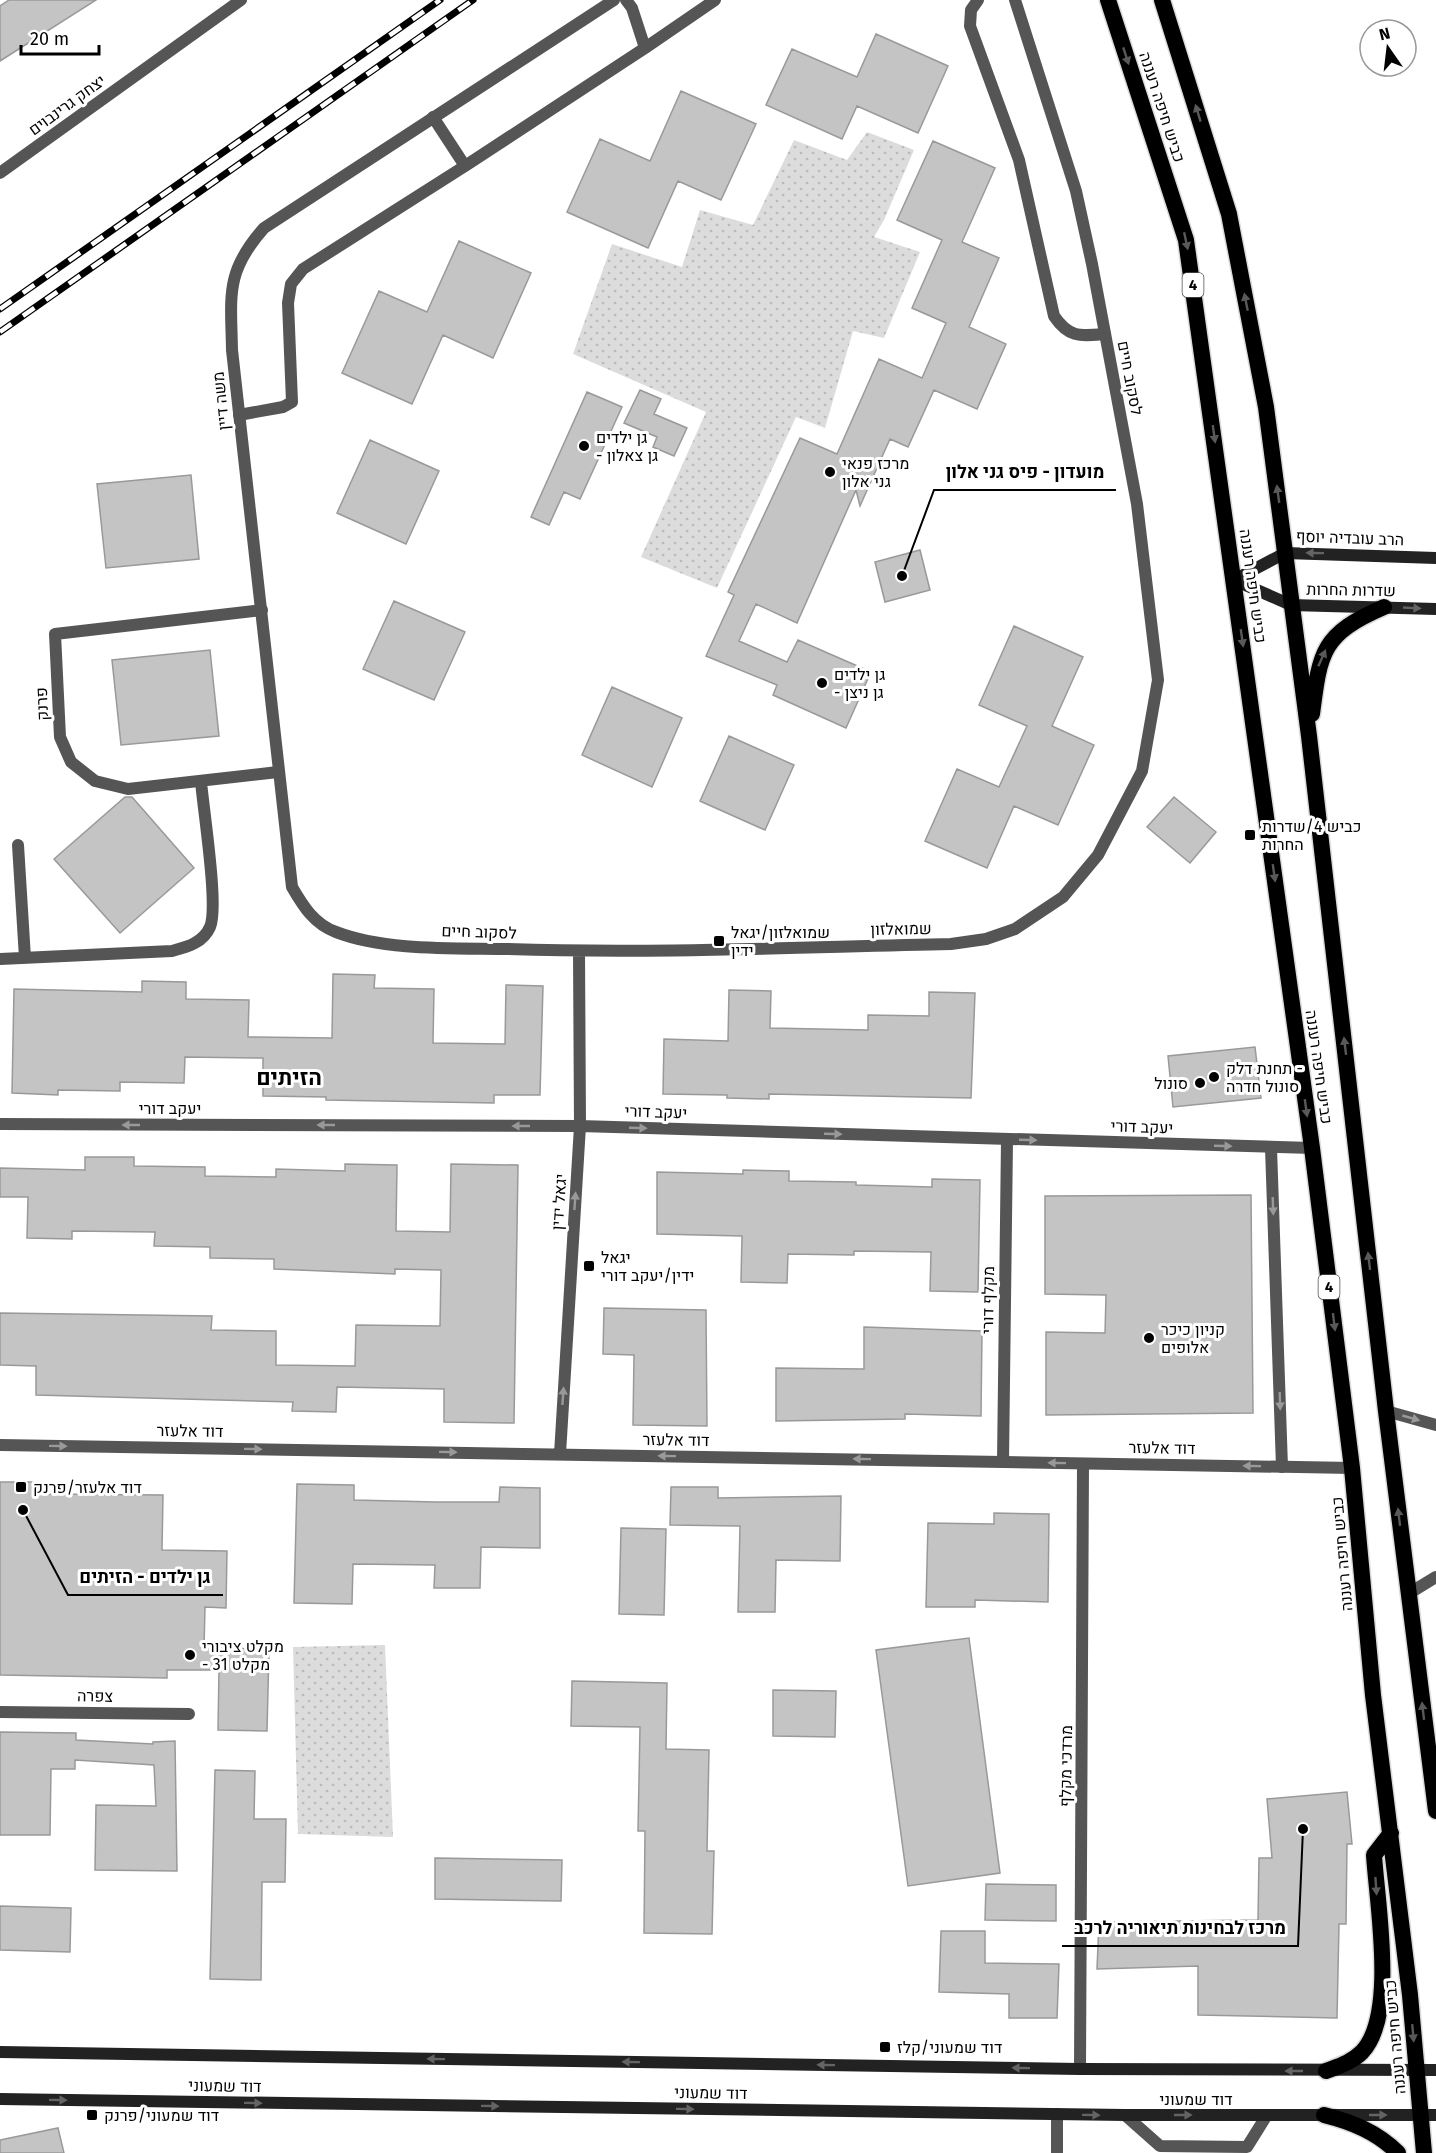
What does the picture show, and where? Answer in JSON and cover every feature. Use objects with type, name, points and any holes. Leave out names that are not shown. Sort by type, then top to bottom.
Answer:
[{"type":"highway","name":"כביש חיפה רעננה","points":[[1108,0],[1186,240],[1312,1148],[1352,1468],[1373,1695],[1391,1833],[1416,2071],[1428,2115],[1424,2153]]},
{"type":"highway","name":"כביש חיפה רעננה","points":[[1162,0],[1229,214],[1266,407],[1309,736],[1386,1411],[1436,1810]]},
{"type":"highway","points":[[1309,736],[1318,665],[1330,641],[1352,621],[1384,607]]},
{"type":"highway","points":[[1326,2071],[1350,2062],[1362,2051],[1373,2036],[1380,2012],[1383,1983],[1374,1855],[1391,1833]]},
{"type":"highway","points":[[1324,2115],[1352,2122],[1375,2134],[1398,2153]]},
{"type":"main road","name":"הרב עובדיה יוסף","points":[[1234,580],[1285,553],[1436,558]]},
{"type":"main road","name":"שדרות החרות","points":[[1234,580],[1291,605],[1436,609]]},
{"type":"main road","name":"דוד שמעוני","points":[[0,2052],[1080,2069],[1436,2070]]},
{"type":"main road","name":"דוד שמעוני","points":[[0,2099],[1125,2115],[1428,2115]]},
{"type":"street","name":"יצחק גרינבוים","points":[[0,173],[241,0]]},
{"type":"street","name":"משה דיין","points":[[378,941],[335,932],[308,913],[292,887],[232,350],[231,294],[234,273],[244,250],[264,228],[614,0]]},
{"type":"street","points":[[626,0],[632,8],[645,48]]},
{"type":"street","points":[[239,415],[283,407],[292,402],[288,303],[291,284],[303,269],[465,166],[715,0]]},
{"type":"street","points":[[978,0],[971,10],[970,26],[1019,160],[1054,316],[1063,329],[1080,336],[1105,334]]},
{"type":"street","name":"לסקוב חיים","points":[[1015,0],[1076,190],[1137,504],[1158,680],[1142,771]]},
{"type":"street","points":[[434,117],[465,166]]},
{"type":"street","name":"פרנק","points":[[262,610],[55,634],[60,737],[71,762],[95,781],[128,789],[278,772]]},
{"type":"street","name":"שמואלזון","points":[[579,951],[951,944],[986,939],[1015,929],[1063,897],[1098,855],[1142,771]]},
{"type":"street","points":[[0,959],[172,951],[194,945],[210,927],[213,903],[201,781]]},
{"type":"street","points":[[18,845],[25,958]]},
{"type":"street","name":"לסקוב חיים","points":[[378,941],[431,947],[579,951]]},
{"type":"street","name":"יגאל ידין","points":[[560,1454],[580,1126],[579,951]]},
{"type":"street","name":"יעקב דורי","points":[[0,1124],[580,1126],[1312,1148]]},
{"type":"street","name":"מקלף דורי","points":[[1003,1462],[1006,1140]]},
{"type":"street","points":[[1271,1148],[1282,1467]]},
{"type":"street","points":[[1386,1411],[1436,1425]]},
{"type":"street","name":"דוד אלעזר","points":[[0,1445],[1352,1468]]},
{"type":"street","name":"מרדכי מקלף","points":[[1080,2069],[1083,1464]]},
{"type":"street","points":[[1408,1594],[1436,1577]]},
{"type":"street","name":"צפרה","points":[[0,1712],[189,1714]]},
{"type":"street","points":[[1057,2114],[1057,2153]]},
{"type":"street","points":[[1125,2115],[1160,2146],[1247,2147],[1267,2115]]},
{"type":"shaded area","points":[[867,132],[914,150],[884,220],[874,237],[920,252],[884,338],[853,331],[825,428],[796,417],[717,588],[641,557],[706,412],[573,354],[612,244],[682,267],[700,210],[753,225],[794,140],[847,160]]},
{"type":"shaded area","points":[[385,1645],[393,1837],[298,1834],[293,1647]]},
{"type":"building","points":[[9,0],[96,0],[0,61],[0,6]]},
{"type":"building","points":[[876,34],[948,66],[918,133],[857,106],[842,139],[766,105],[792,49],[857,77]]},
{"type":"building","points":[[681,91],[756,124],[721,200],[678,181],[648,248],[567,212],[600,139],[650,161]]},
{"type":"building","points":[[933,141],[995,168],[962,242],[999,258],[969,327],[1006,344],[977,409],[934,390],[908,447],[890,439],[860,506],[856,490],[797,623],[756,604],[739,641],[787,662],[798,640],[871,672],[846,728],[773,695],[777,685],[706,656],[734,595],[728,592],[800,438],[837,454],[879,359],[922,378],[946,323],[912,308],[942,240],[897,220]]},
{"type":"building","points":[[459,241],[531,273],[493,358],[443,335],[412,404],[342,373],[379,291],[427,312]]},
{"type":"building","points":[[640,390],[661,399],[654,414],[687,428],[674,456],[653,447],[657,437],[624,423]]},
{"type":"building","name":"גן ילדים - גן צאלון","points":[[587,392],[622,407],[580,499],[564,492],[549,525],[531,517]]},
{"type":"building","points":[[370,440],[439,471],[406,544],[337,513]]},
{"type":"building","points":[[191,475],[199,559],[106,568],[97,484]]},
{"type":"building","points":[[920,550],[930,590],[885,602],[875,562]]},
{"type":"building","points":[[394,601],[465,632],[434,700],[363,669]]},
{"type":"building","points":[[1014,626],[1083,657],[1052,726],[1094,745],[1058,825],[1014,806],[987,868],[925,841],[957,769],[999,787],[1027,726],[979,705]]},
{"type":"building","points":[[210,650],[219,736],[121,745],[112,660]]},
{"type":"building","points":[[612,687],[682,718],[652,787],[582,755]]},
{"type":"building","points":[[729,736],[794,765],[765,830],[700,801]]},
{"type":"building","points":[[125,797],[132,797],[194,868],[120,933],[54,859]]},
{"type":"building","points":[[1174,797],[1216,832],[1190,863],[1147,827]]},
{"type":"building","points":[[333,974],[375,975],[374,988],[434,989],[433,1043],[505,1044],[506,985],[543,986],[540,1095],[494,1095],[494,1103],[326,1100],[326,1097],[263,1096],[263,1058],[185,1057],[184,1083],[120,1082],[120,1091],[58,1090],[58,1095],[12,1093],[14,989],[142,992],[142,981],[186,982],[186,999],[249,1000],[248,1037],[332,1038]]},
{"type":"building","points":[[729,990],[771,991],[770,1028],[868,1030],[868,1015],[929,1016],[929,992],[975,993],[971,1098],[769,1094],[769,1099],[727,1098],[727,1095],[663,1094],[664,1039],[728,1041]]},
{"type":"building","name":"תחנת דלק - סונול חדרה","points":[[1255,1047],[1261,1098],[1173,1107],[1168,1056]]},
{"type":"building","points":[[85,1157],[134,1157],[134,1166],[205,1167],[205,1176],[276,1177],[276,1169],[345,1171],[345,1164],[397,1165],[396,1231],[450,1232],[451,1164],[518,1165],[514,1423],[444,1422],[444,1389],[337,1387],[336,1412],[292,1411],[293,1402],[36,1395],[36,1366],[0,1365],[0,1313],[212,1316],[211,1330],[276,1331],[276,1365],[355,1366],[356,1325],[440,1326],[441,1270],[395,1269],[395,1274],[274,1269],[274,1259],[210,1258],[210,1247],[154,1246],[155,1232],[72,1231],[72,1239],[27,1238],[28,1197],[0,1197],[0,1168],[85,1170]]},
{"type":"building","points":[[743,1170],[789,1171],[789,1181],[856,1182],[856,1185],[932,1187],[932,1179],[980,1180],[978,1292],[930,1291],[931,1252],[854,1251],[854,1255],[788,1254],[787,1283],[741,1282],[742,1236],[657,1234],[657,1172],[743,1174]]},
{"type":"building","name":"קניון כיכר אלופים","points":[[1251,1195],[1253,1413],[1046,1415],[1046,1332],[1105,1333],[1106,1295],[1045,1294],[1045,1196]]},
{"type":"building","points":[[604,1308],[706,1310],[707,1426],[633,1425],[634,1355],[603,1354]]},
{"type":"building","points":[[864,1327],[982,1331],[981,1416],[905,1414],[905,1419],[776,1421],[776,1368],[864,1369]]},
{"type":"building","points":[[0,1482],[46,1482],[46,1494],[163,1495],[162,1550],[227,1551],[226,1608],[205,1607],[204,1648],[269,1649],[267,1731],[218,1730],[219,1670],[167,1670],[167,1678],[0,1675]]},
{"type":"building","points":[[297,1484],[354,1485],[354,1500],[436,1502],[499,1502],[500,1487],[540,1488],[540,1548],[481,1547],[480,1588],[434,1588],[435,1565],[353,1564],[352,1604],[294,1603]]},
{"type":"building","points":[[671,1487],[718,1487],[718,1498],[841,1496],[840,1561],[776,1560],[775,1612],[738,1612],[740,1526],[670,1525]]},
{"type":"building","points":[[994,1513],[1049,1514],[1048,1602],[975,1600],[975,1607],[926,1607],[928,1523],[994,1524]]},
{"type":"building","points":[[621,1528],[666,1529],[664,1615],[619,1614]]},
{"type":"building","points":[[969,1638],[1000,1873],[908,1886],[876,1650]]},
{"type":"building","points":[[572,1681],[667,1683],[666,1749],[709,1750],[707,1851],[714,1851],[712,1934],[644,1933],[645,1831],[638,1831],[640,1727],[571,1726]]},
{"type":"building","points":[[773,1690],[836,1691],[835,1737],[773,1736]]},
{"type":"building","points":[[0,1732],[76,1733],[76,1740],[153,1744],[153,1742],[175,1741],[177,1871],[95,1870],[96,1805],[156,1806],[154,1765],[75,1760],[75,1769],[51,1769],[50,1835],[0,1835]]},
{"type":"building","points":[[215,1770],[255,1771],[254,1819],[286,1819],[285,1882],[262,1882],[261,1980],[210,1979]]},
{"type":"building","points":[[1347,1792],[1352,1844],[1347,1844],[1346,1924],[1339,1924],[1337,2018],[1198,2015],[1198,1966],[1097,1969],[1099,1922],[1258,1920],[1259,1858],[1272,1858],[1267,1799]]},
{"type":"building","points":[[435,1858],[562,1860],[561,1901],[435,1899]]},
{"type":"building","points":[[986,1884],[1056,1885],[1056,1921],[985,1920]]},
{"type":"building","points":[[0,1906],[71,1908],[70,1952],[0,1950]]},
{"type":"building","points":[[941,1931],[985,1931],[985,1963],[1059,1964],[1057,2018],[1009,2018],[1009,1994],[939,1992]]},
{"type":"building","points":[[58,2128],[64,2153],[0,2153],[0,2140]]},
{"type":"railway","points":[[0,309],[440,0]]},
{"type":"railway","points":[[0,332],[473,0]]},
{"type":"place","name":"גן ילדים - גן צאלון","points":[[584,446]]},
{"type":"place","name":"מרכז פנאי גני אלון","points":[[830,472]]},
{"type":"place","name":"מועדון - פיס גני אלון","points":[[902,576]]},
{"type":"place","name":"גן ילדים - גן ניצן","points":[[822,683]]},
{"type":"place","name":"כביש 4/שדרות החרות","points":[[1250,835]]},
{"type":"place","name":"שמואלזון/יגאל ידין","points":[[719,941]]},
{"type":"place","name":"תחנת דלק - סונול חדרה","points":[[1214,1077]]},
{"type":"place","name":"סונול","points":[[1200,1083]]},
{"type":"place","name":"יגאל ידין/יעקב דורי","points":[[589,1266]]},
{"type":"place","name":"קניון כיכר אלופים","points":[[1149,1338]]},
{"type":"place","name":"דוד אלעזר/פרנק","points":[[21,1487]]},
{"type":"place","name":"גן ילדים - הזיתים","points":[[23,1510]]},
{"type":"place","name":"מקלט ציבורי - מקלט 31","points":[[190,1655]]},
{"type":"place","name":"מרכז לבחינות תיאוריה לרכב","points":[[1303,1829]]},
{"type":"place","name":"דוד שמעוני/קלז","points":[[885,2047]]},
{"type":"place","name":"דוד שמעוני/פרנק","points":[[92,2115]]},
{"type":"district","name":"הזיתים","points":[[289,1077]]}]
